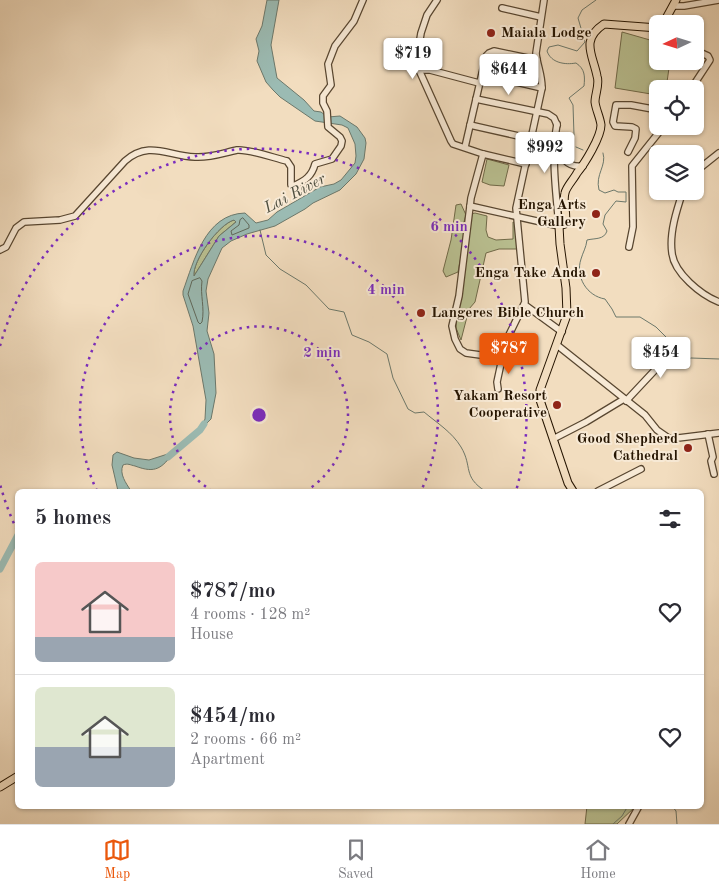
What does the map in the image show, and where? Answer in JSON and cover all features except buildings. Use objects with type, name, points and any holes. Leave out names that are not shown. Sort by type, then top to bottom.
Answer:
[{"type":"main road","points":[[668,15],[674,3]]},
{"type":"main road","points":[[572,489],[568,484],[540,400],[540,390],[562,332],[567,305],[559,226],[565,224],[565,192],[583,166],[600,130],[601,123],[595,101],[598,77],[591,59],[589,47],[597,29],[604,24],[649,27]]},
{"type":"main road","points":[[0,787],[15,778]]},
{"type":"street","points":[[0,250],[6,246],[16,228],[24,222],[60,220],[75,216],[125,161],[134,154],[144,151],[154,150],[196,157],[216,156],[239,150],[249,151],[287,161],[290,164],[291,185],[294,186],[312,174],[315,164],[330,160],[339,150],[342,139],[329,129],[327,113],[322,98],[332,83],[329,69],[335,46],[354,21],[363,0]]},
{"type":"street","points":[[437,0],[427,15],[421,33],[417,56],[419,70],[451,141],[453,144],[482,154],[526,164]]},
{"type":"street","points":[[498,390],[497,382],[508,337],[525,306],[526,290],[516,208],[542,88],[542,75],[537,60],[544,0]]},
{"type":"street","points":[[674,3],[684,6],[719,0]]},
{"type":"street","points":[[502,8],[541,17]]},
{"type":"street","points":[[465,147],[479,83],[486,56],[489,52],[494,51],[537,60]]},
{"type":"street","points":[[704,54],[710,60],[704,69]]},
{"type":"street","points":[[419,70],[430,70],[479,83]]},
{"type":"street","points":[[482,74],[542,88]]},
{"type":"street","points":[[476,99],[548,114],[554,118],[557,124],[558,147],[561,157],[566,162],[575,166],[583,166]]},
{"type":"street","points":[[628,152],[635,138],[636,129],[615,126],[613,122],[616,105],[631,105],[649,108]]},
{"type":"street","points":[[470,206],[559,226],[554,138],[557,124]]},
{"type":"street","points":[[470,125],[532,139]]},
{"type":"street","points":[[629,247],[632,227],[632,166],[657,135]]},
{"type":"street","points":[[704,165],[719,153]]},
{"type":"street","points":[[482,154],[470,206],[459,296],[452,326],[460,349],[466,353],[502,358]]},
{"type":"street","points":[[680,200],[674,222],[672,256],[688,283],[711,299],[719,302]]},
{"type":"street","points":[[525,306],[562,332]]},
{"type":"street","points":[[557,346],[645,416],[657,430],[670,439],[719,433]]},
{"type":"street","points":[[553,439],[625,400],[655,370],[655,365],[645,355]]},
{"type":"street","points":[[708,434],[713,457],[711,461],[714,474]]},
{"type":"street","points":[[602,489],[641,469]]},
{"type":"street","points":[[629,824],[637,809]]},
{"type":"green space","points":[[622,32],[649,40],[649,70],[669,70],[667,80],[649,80],[649,94],[615,88]]},
{"type":"green space","points":[[487,159],[509,165],[504,186],[490,185],[482,182]]},
{"type":"green space","points":[[461,204],[466,215],[463,225],[464,241],[458,272],[446,277],[443,271],[451,240],[456,205]]},
{"type":"green space","points":[[471,214],[487,216],[486,230],[488,237],[496,240],[513,239],[513,222],[515,223],[517,249],[499,249],[486,253],[475,302],[469,309],[461,340],[456,328],[457,308]]},
{"type":"green space","points":[[234,220],[237,221],[219,236],[194,276],[197,261],[208,244],[221,228]]},
{"type":"green space","points":[[587,809],[633,809],[617,824],[585,824]]},
{"type":"water","points":[[267,0],[279,0],[271,45],[277,78],[304,100],[314,111],[321,112],[328,117],[340,116],[357,127],[365,138],[364,159],[356,174],[340,190],[313,203],[275,226],[247,234],[231,241],[222,248],[208,279],[206,291],[209,313],[207,331],[214,354],[216,393],[211,419],[200,430],[205,419],[206,400],[193,326],[183,291],[203,241],[220,221],[231,215],[245,213],[256,223],[268,220],[277,212],[320,187],[334,184],[341,180],[355,163],[355,144],[348,128],[342,125],[315,121],[280,97],[266,82],[257,61],[259,51],[256,39],[262,26]],"holes":[[[234,220],[236,222],[219,236],[194,276],[197,261],[214,236],[228,223]]]},
{"type":"water","points":[[117,452],[134,458],[149,460],[174,452],[158,468],[148,469],[128,464],[123,465],[122,475],[130,489],[118,489],[112,465],[113,455]]},
{"type":"waterway","points":[[574,135],[573,105],[569,98],[584,86],[584,73],[576,63],[567,64],[555,61],[547,51],[549,47],[558,45],[577,51],[585,42],[578,18],[582,10],[596,0]]},
{"type":"waterway","points":[[576,147],[583,150]]},
{"type":"waterway","points":[[603,153],[604,162],[598,179],[599,190],[605,193],[614,190],[626,192],[626,202],[616,201],[605,215],[603,224],[607,231],[604,236],[587,240],[580,266],[581,279],[584,285],[593,294],[605,299],[616,317],[640,317],[656,327],[669,340],[670,349],[676,364],[691,358],[719,359]]},
{"type":"waterway","points":[[260,230],[266,255],[280,269],[306,285],[329,309],[344,312],[352,335],[369,342],[387,354],[393,378],[408,409],[415,413],[424,412],[453,437],[465,454],[470,476],[482,489]]},
{"type":"waterway","name":"Lai River","points":[[168,457],[200,430],[204,424]]},
{"type":"waterway","name":"Lai River","points":[[0,569],[15,541]]},
{"type":"waterway","points":[[613,824],[626,809]]},
{"type":"waterway","points":[[674,809],[677,824]]},
{"type":"place","name":"Maiala Lodge","points":[[491,33]]},
{"type":"place","name":"Enga Arts Gallery","points":[[596,214]]},
{"type":"place","name":"Enga Take Anda","points":[[596,273]]},
{"type":"place","name":"Langeres Bible Church","points":[[421,313]]},
{"type":"place","name":"Yakam Resort Cooperative","points":[[557,405]]},
{"type":"place","name":"Good Shepherd Cathedral","points":[[688,448]]}]
